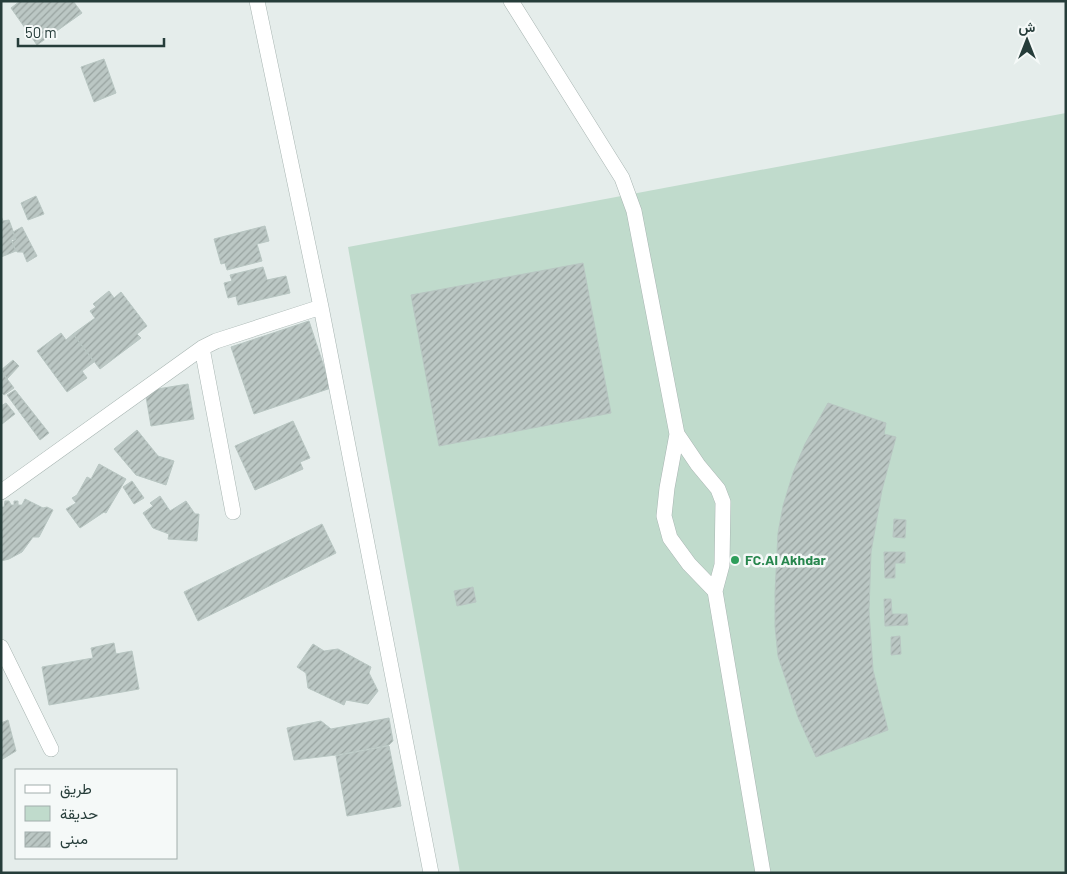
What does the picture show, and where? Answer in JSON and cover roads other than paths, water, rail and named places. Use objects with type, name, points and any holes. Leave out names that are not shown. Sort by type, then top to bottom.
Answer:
[{"type":"street","points":[[257,1],[321,307],[431,873]]},
{"type":"street","points":[[510,1],[622,178],[634,210],[677,434],[664,516],[670,538],[689,564],[715,592]]},
{"type":"street","points":[[1,492],[202,348],[216,341],[321,307]]},
{"type":"street","points":[[202,348],[233,512]]},
{"type":"street","points":[[677,434],[698,465],[718,489],[723,502],[722,565],[715,592],[763,873]]},
{"type":"street","points":[[1,647],[51,750]]},
{"type":"place","name":"FC.Al Akhdar","points":[[735,560]]}]
